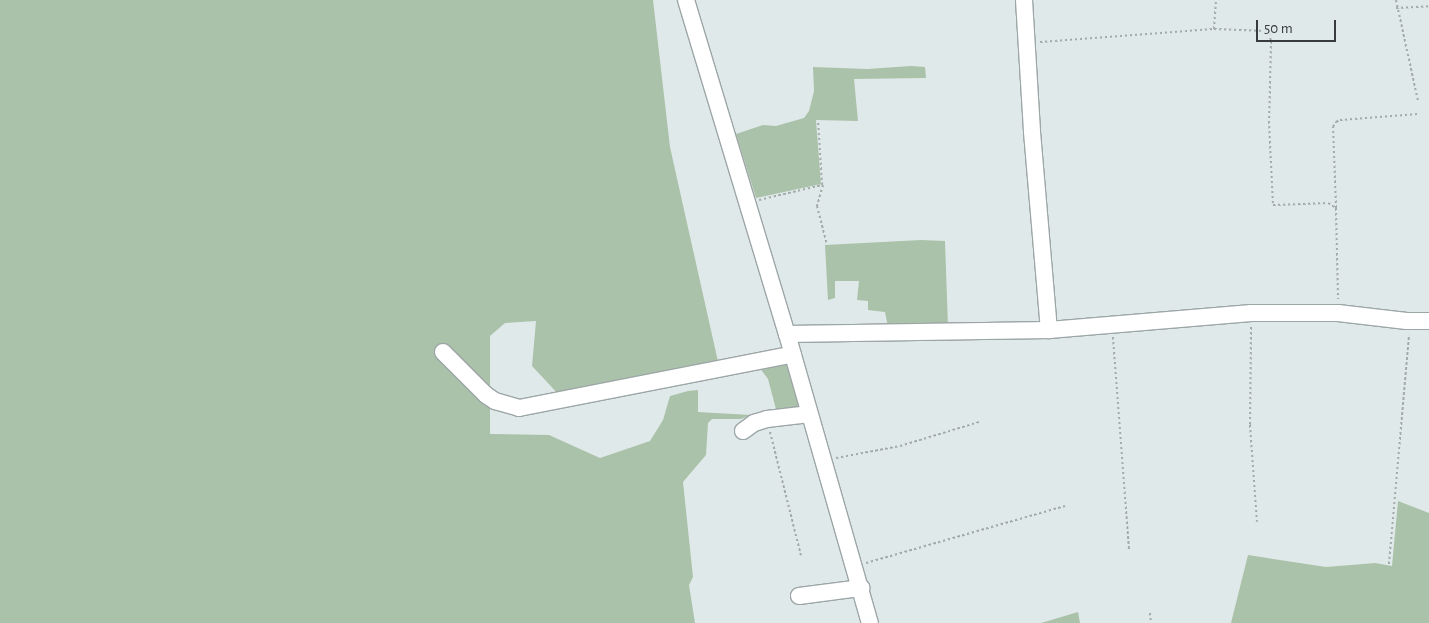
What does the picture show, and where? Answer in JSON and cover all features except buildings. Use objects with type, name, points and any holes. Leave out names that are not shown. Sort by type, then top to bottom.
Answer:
[{"type":"street","points":[[686,0],[793,354],[870,623]]},
{"type":"street","points":[[1024,0],[1032,132],[1049,330]]},
{"type":"street","points":[[787,334],[1049,330],[1251,313],[1338,312],[1410,321],[1429,321]]},
{"type":"street","points":[[443,352],[495,402],[520,408],[793,354]]},
{"type":"street","points":[[744,431],[754,423],[767,419],[810,414]]},
{"type":"street","points":[[799,596],[861,588]]},
{"type":"path","points":[[1214,29],[1216,0]]},
{"type":"path","points":[[1396,0],[1396,8],[1418,101]]},
{"type":"path","points":[[1396,8],[1429,6]]},
{"type":"path","points":[[1028,44],[1214,29],[1264,31],[1270,35],[1269,121],[1273,205],[1328,203],[1336,208]]},
{"type":"path","points":[[1338,312],[1334,127],[1336,122],[1340,120],[1418,114]]},
{"type":"path","points":[[818,120],[823,183],[817,206],[827,245]]},
{"type":"path","points":[[747,203],[823,183]]},
{"type":"path","points":[[1251,313],[1250,425],[1257,522]]},
{"type":"path","points":[[1389,564],[1410,321]]},
{"type":"path","points":[[1112,324],[1129,549]]},
{"type":"path","points":[[767,419],[801,555]]},
{"type":"path","points":[[823,461],[900,446],[979,422]]},
{"type":"path","points":[[855,567],[1065,506]]},
{"type":"path","points":[[1150,613],[1151,623]]},
{"type":"green space","points":[[0,0],[653,0],[670,147],[719,366],[561,397],[532,366],[536,321],[505,323],[490,336],[490,434],[549,435],[600,458],[650,441],[663,420],[670,396],[698,390],[698,412],[751,415],[741,419],[712,419],[708,423],[706,455],[683,482],[693,577],[689,585],[695,623],[0,623]]},
{"type":"green space","points":[[813,67],[867,69],[925,67],[926,78],[854,79],[858,121],[816,120],[821,184],[756,198],[736,134],[763,125],[776,126],[804,118],[809,111],[814,91]]},
{"type":"green space","points":[[921,240],[945,241],[948,326],[888,327],[885,312],[868,310],[868,301],[857,300],[859,281],[835,281],[835,298],[828,300],[825,245]]},
{"type":"green space","points":[[786,358],[801,408],[777,413],[768,379],[759,367]]},
{"type":"green space","points":[[1398,501],[1429,513],[1429,623],[1231,623],[1248,555],[1326,567],[1375,563],[1392,566]]},
{"type":"green space","points":[[1078,612],[1080,623],[1041,623]]}]
